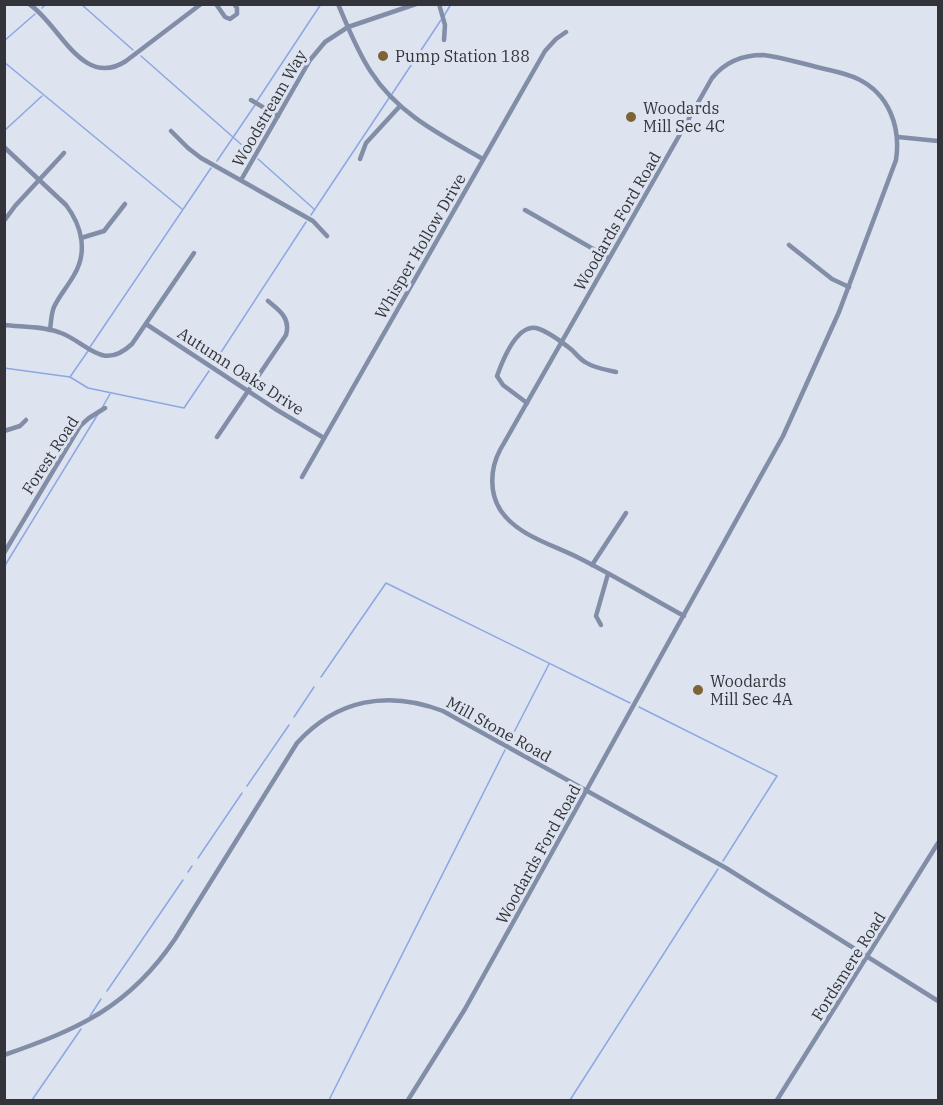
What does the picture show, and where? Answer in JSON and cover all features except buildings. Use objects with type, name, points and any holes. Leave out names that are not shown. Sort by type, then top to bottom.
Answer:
[{"type":"street","points":[[29,4],[42,15],[71,50],[86,62],[101,68],[119,66],[201,4]]},
{"type":"street","points":[[216,4],[225,17],[230,19],[237,14],[234,4]]},
{"type":"street","points":[[338,4],[370,72],[383,88],[419,122],[483,159]]},
{"type":"street","name":"Woodstream Way","points":[[241,180],[314,55],[326,42],[348,27],[416,4]]},
{"type":"street","points":[[439,4],[445,25],[444,40]]},
{"type":"street","name":"Whisper Hollow Drive","points":[[302,477],[545,51],[566,32]]},
{"type":"street","name":"Woodards Ford Road","points":[[408,1101],[465,1009],[684,616],[783,436],[849,287],[896,160],[898,137],[893,118],[888,106],[876,91],[857,78],[763,54],[738,58],[724,66],[712,78],[495,459],[492,474],[493,490],[501,512],[517,527],[684,616]]},
{"type":"street","points":[[251,100],[278,116]]},
{"type":"street","points":[[360,159],[366,143],[400,106]]},
{"type":"street","points":[[171,130],[188,148],[316,223],[327,236]]},
{"type":"street","points":[[898,137],[939,141]]},
{"type":"street","points":[[4,147],[73,214],[81,238],[80,263],[74,277],[55,305],[50,330]]},
{"type":"street","points":[[4,221],[64,153]]},
{"type":"street","points":[[81,238],[104,231],[125,204]]},
{"type":"street","points":[[525,210],[609,258]]},
{"type":"street","points":[[789,245],[832,279],[849,287]]},
{"type":"street","points":[[4,325],[50,330],[64,334],[94,353],[108,356],[126,350],[194,253]]},
{"type":"street","points":[[217,437],[287,330],[284,315],[268,301]]},
{"type":"street","name":"Autumn Oaks Drive","points":[[146,324],[324,438]]},
{"type":"street","points":[[527,403],[503,385],[497,376],[502,361],[518,335],[526,329],[535,328],[561,342],[586,363],[616,372]]},
{"type":"street","name":"Forest Road","points":[[4,553],[80,426],[105,408]]},
{"type":"street","points":[[4,431],[20,426],[26,420]]},
{"type":"street","points":[[592,565],[626,513]]},
{"type":"street","points":[[601,625],[596,616],[608,574]]},
{"type":"street","name":"Mill Stone Road","points":[[4,1055],[54,1038],[91,1020],[124,996],[148,974],[177,936],[297,743],[314,726],[339,711],[356,704],[378,700],[396,699],[426,704],[443,711],[726,868],[939,1001]]},
{"type":"street","name":"Fordsmere Road","points":[[777,1101],[939,843]]},
{"type":"waterway","points":[[42,8],[46,4]]},
{"type":"waterway","points":[[81,4],[133,50]]},
{"type":"waterway","points":[[257,101],[321,4]]},
{"type":"waterway","points":[[444,16],[451,4]]},
{"type":"waterway","points":[[4,41],[35,14]]},
{"type":"waterway","points":[[392,94],[441,20]]},
{"type":"waterway","points":[[141,56],[251,153]]},
{"type":"waterway","points":[[4,62],[182,209]]},
{"type":"waterway","points":[[4,131],[42,96]]},
{"type":"waterway","points":[[311,215],[389,98]]},
{"type":"waterway","points":[[217,161],[255,105]]},
{"type":"waterway","points":[[258,159],[314,209]]},
{"type":"waterway","points":[[90,347],[211,168]]},
{"type":"waterway","points":[[214,363],[306,222]]},
{"type":"waterway","points":[[70,377],[88,351]]},
{"type":"waterway","points":[[4,368],[70,377],[88,388],[184,408],[209,371]]},
{"type":"waterway","points":[[102,408],[110,394]]},
{"type":"waterway","points":[[4,567],[98,414]]},
{"type":"waterway","points":[[321,677],[386,583],[630,703]]},
{"type":"waterway","points":[[509,742],[549,664]]},
{"type":"waterway","points":[[294,717],[314,687]]},
{"type":"waterway","points":[[639,707],[777,776],[723,861]]},
{"type":"waterway","points":[[247,786],[289,725]]},
{"type":"waterway","points":[[329,1100],[505,750]]},
{"type":"waterway","points":[[198,858],[242,793]]},
{"type":"waterway","points":[[188,872],[192,866]]},
{"type":"waterway","points":[[570,1100],[718,869]]},
{"type":"waterway","points":[[107,991],[183,880]]},
{"type":"waterway","points":[[90,1016],[101,999]]},
{"type":"waterway","points":[[32,1100],[81,1029]]},
{"type":"place","name":"Pump Station 188","points":[[383,56]]},
{"type":"place","name":"Woodards Mill Sec 4C","points":[[631,117]]},
{"type":"place","name":"Woodards Mill Sec 4A","points":[[698,690]]}]
